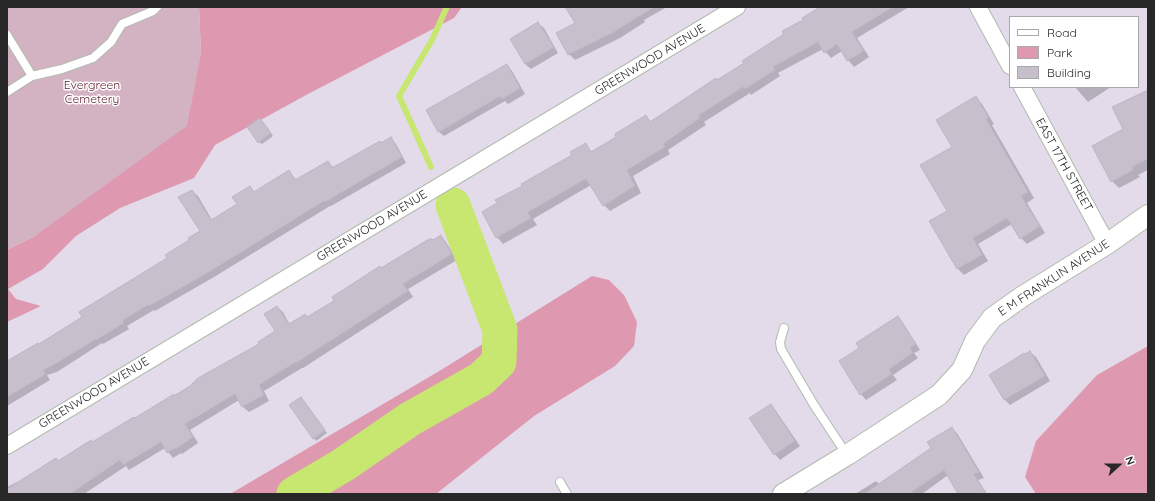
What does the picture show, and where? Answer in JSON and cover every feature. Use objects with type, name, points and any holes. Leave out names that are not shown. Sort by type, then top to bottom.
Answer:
[{"type":"street","name":"GREENWOOD AVENUE","points":[[7,446],[737,7]]},
{"type":"street","points":[[978,7],[1009,64]]},
{"type":"street","name":"EAST 17TH STREET","points":[[1023,88],[1107,244]]},
{"type":"street","name":"E M FRANKLIN AVENUE","points":[[783,494],[847,455],[939,395],[962,370],[974,341],[992,318],[1023,296],[1107,244],[1148,215]]},
{"type":"lane","points":[[7,92],[32,76],[62,69],[93,58],[111,42],[122,24],[157,7]]},
{"type":"lane","points":[[7,35],[32,76]]},
{"type":"lane","points":[[784,328],[780,342],[781,349],[814,405],[847,455]]},
{"type":"lane","points":[[560,482],[567,494]]},
{"type":"green space","name":"Evergreen Cemetery","points":[[7,7],[199,7],[201,54],[187,126],[35,236],[7,250]]},
{"type":"green space","points":[[199,7],[462,7],[454,18],[308,94],[215,145],[194,178],[120,208],[76,236],[43,269],[8,289],[16,299],[41,306],[7,322],[7,250],[35,236],[201,54]]},
{"type":"green space","points":[[592,276],[609,280],[624,295],[637,322],[634,346],[615,366],[534,416],[436,494],[230,494],[441,370]]},
{"type":"green space","points":[[1148,346],[1148,494],[1036,494],[1025,477],[1036,441],[1097,375]]},
{"type":"building","points":[[565,7],[654,7],[614,32],[568,55],[556,33],[575,23]]},
{"type":"building","points":[[820,7],[893,7],[852,32],[864,51],[847,61],[837,44],[824,53],[818,42],[773,67],[775,70],[745,89],[743,87],[699,115],[700,118],[663,144],[665,147],[627,170],[635,186],[603,206],[586,179],[528,212],[531,218],[496,238],[482,212],[497,203],[495,200],[522,186],[521,184],[572,155],[570,152],[586,143],[591,152],[616,137],[615,134],[646,115],[650,122],[716,78],[717,80],[744,63],[742,61],[784,34],[782,31],[803,20],[802,18]]},
{"type":"building","points":[[538,22],[554,47],[525,64],[510,39]]},
{"type":"building","points":[[507,64],[520,88],[502,99],[500,96],[438,132],[426,110]]},
{"type":"building","points":[[1148,90],[1148,159],[1132,167],[1133,170],[1111,182],[1092,146],[1123,129],[1112,107]]},
{"type":"building","points":[[976,96],[989,118],[986,119],[1028,192],[1021,196],[1040,226],[1020,239],[1007,218],[973,238],[982,255],[957,269],[929,221],[947,211],[920,165],[952,147],[936,120]]},
{"type":"building","points":[[260,118],[271,133],[258,143],[247,127]]},
{"type":"building","points":[[391,137],[402,157],[325,202],[324,201],[209,272],[123,320],[124,323],[43,370],[46,374],[7,397],[7,361],[38,343],[39,344],[82,317],[79,312],[167,258],[165,255],[189,240],[188,238],[200,231],[178,197],[192,190],[211,220],[237,204],[232,197],[250,186],[254,192],[289,170],[295,180],[328,161],[332,168],[380,141],[381,143]]},
{"type":"building","points":[[441,235],[452,254],[403,284],[408,291],[259,385],[264,395],[242,407],[235,394],[185,424],[193,437],[176,449],[175,448],[167,453],[161,442],[123,465],[120,460],[70,494],[7,494],[7,489],[56,458],[58,461],[91,440],[92,442],[134,417],[135,418],[190,386],[198,378],[259,344],[258,342],[275,331],[264,314],[277,306],[289,324],[305,314],[307,317],[334,301],[332,297],[380,266],[381,268],[429,239],[433,240]]},
{"type":"building","points":[[898,316],[916,344],[910,348],[913,353],[889,369],[892,374],[860,395],[839,361],[859,348],[856,343]]},
{"type":"building","points":[[1030,351],[1045,376],[1004,400],[989,375],[1024,353],[1025,354]]},
{"type":"building","points":[[301,397],[325,430],[313,439],[289,405]]},
{"type":"building","points":[[771,404],[795,441],[774,455],[749,418]]},
{"type":"building","points":[[952,427],[979,472],[974,474],[986,494],[958,494],[944,470],[909,494],[864,494],[931,448],[927,442]]},
{"type":"waterway","points":[[431,167],[399,96],[432,40],[446,7]]},
{"type":"waterway","points":[[294,494],[343,465],[410,419],[481,379],[499,362],[500,330],[453,205]]}]
